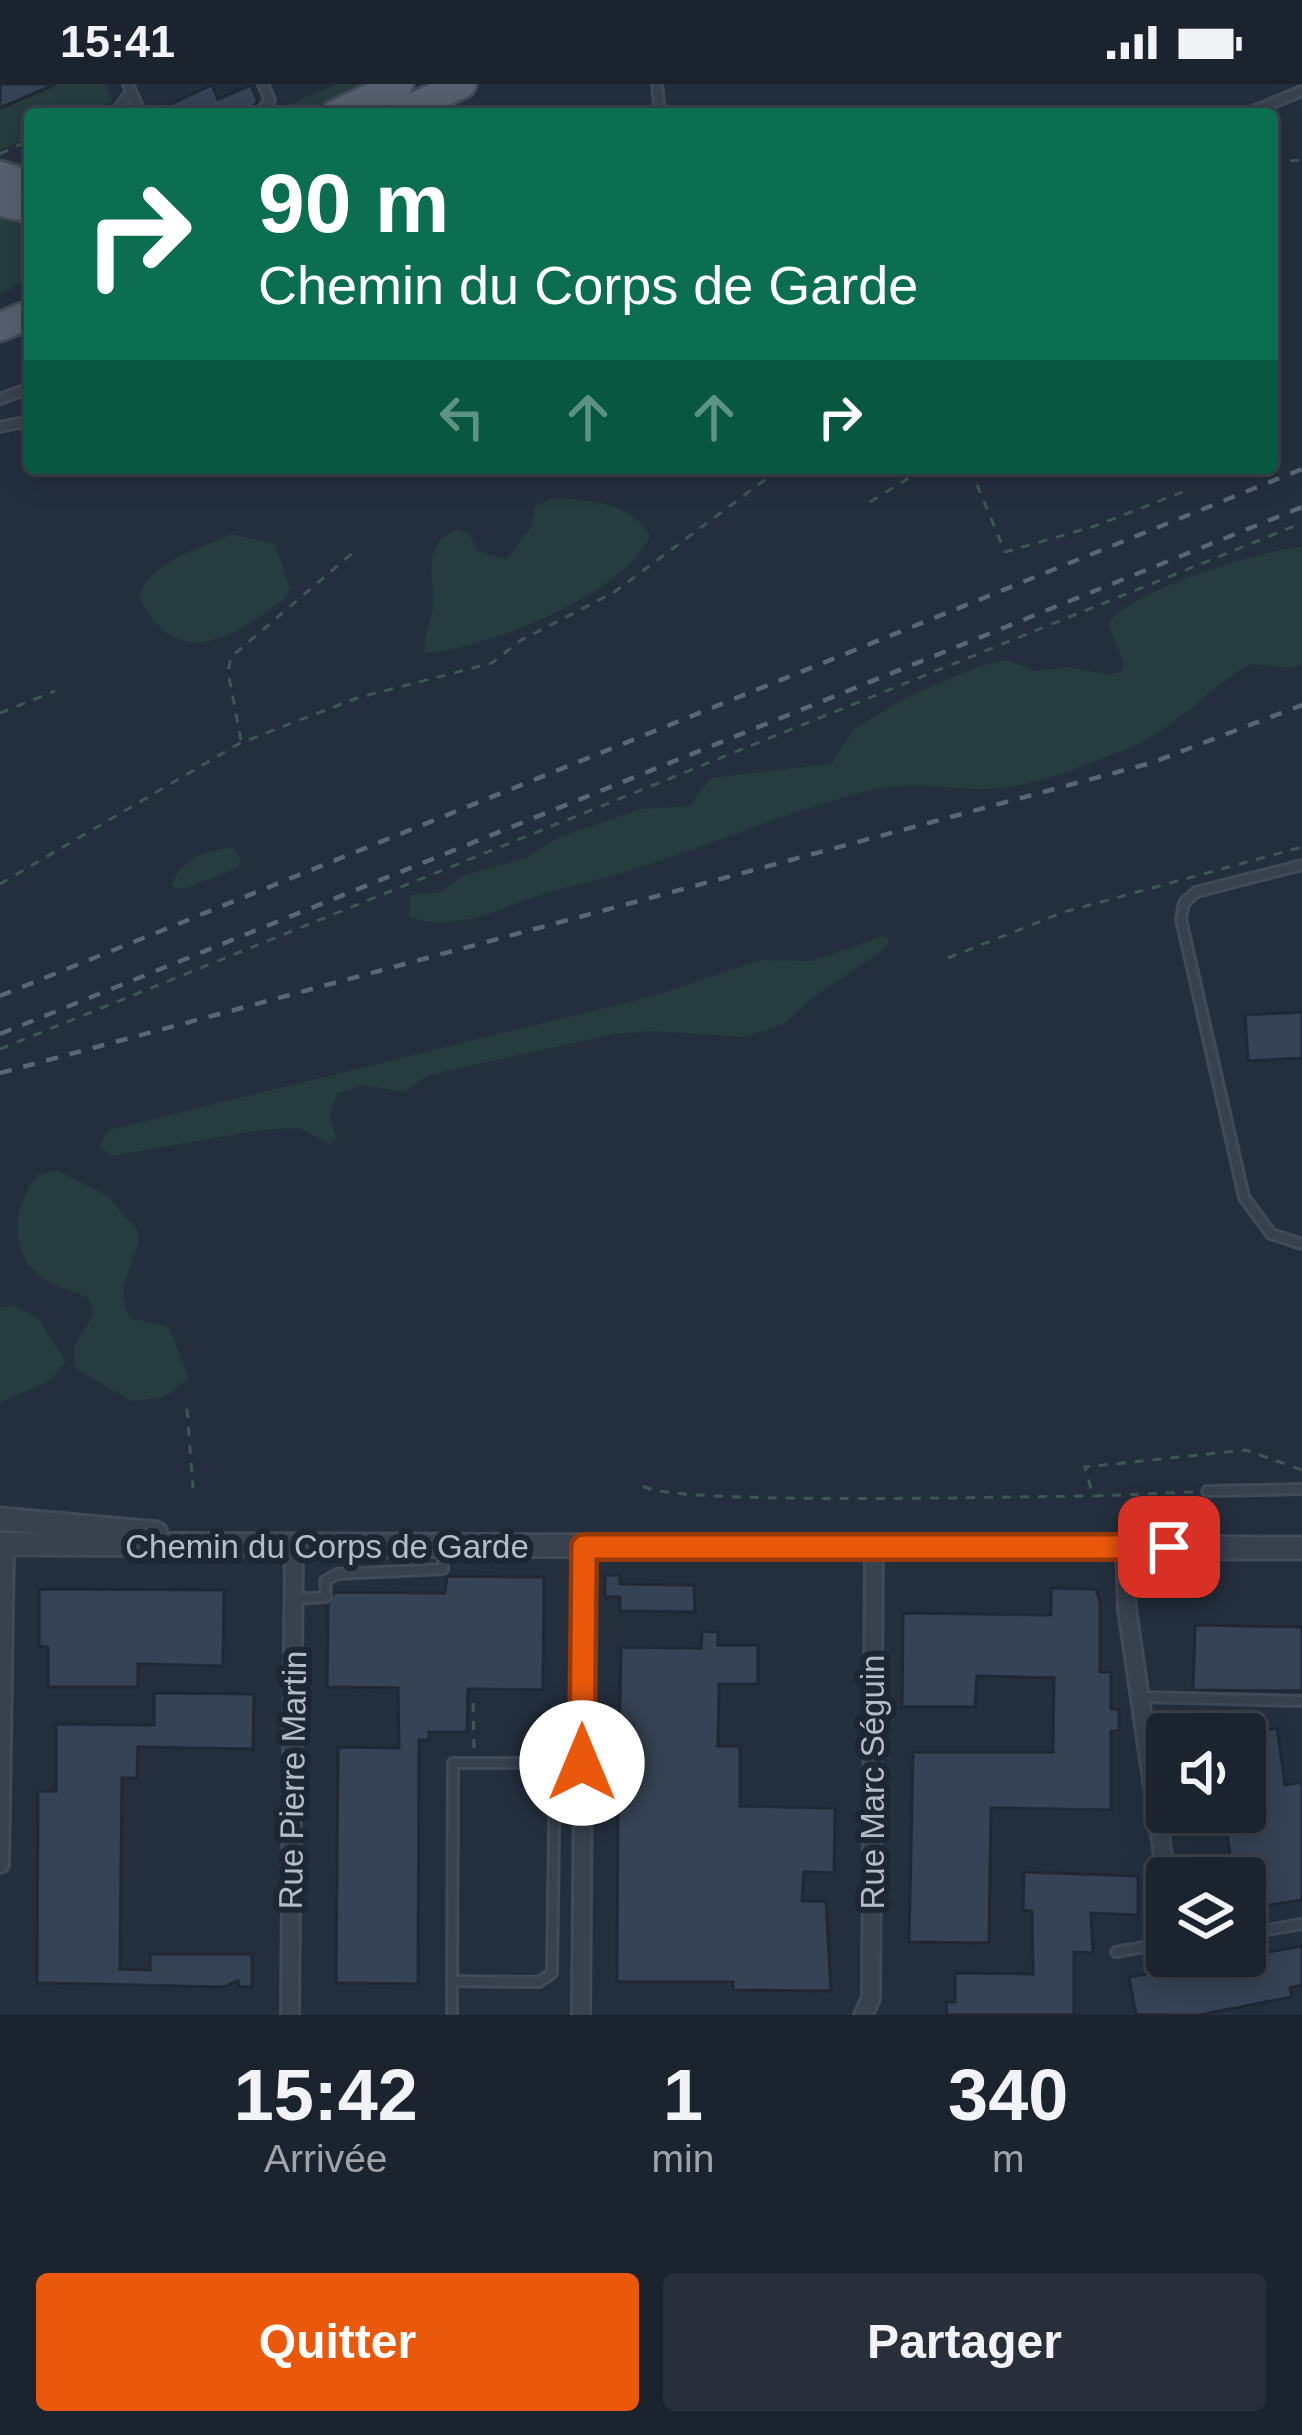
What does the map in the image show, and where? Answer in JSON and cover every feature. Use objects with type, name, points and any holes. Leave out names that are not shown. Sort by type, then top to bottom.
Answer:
[{"type":"main road","points":[[349,108],[399,84]]},
{"type":"main road","points":[[412,108],[466,84]]},
{"type":"main road","points":[[424,108],[466,84]]},
{"type":"street","points":[[0,1519],[294,1545]]},
{"type":"street","points":[[0,1864],[2,1544]]},
{"type":"street","name":"Chemin du Corps de Garde","points":[[2,1544],[1302,1548]]},
{"type":"street","name":"Rue Pierre Martin","points":[[290,2015],[294,1545]]},
{"type":"street","name":"Rue Marc Séguin","points":[[863,2015],[871,1998],[874,1546]]},
{"type":"street","points":[[581,2015],[584,1547]]},
{"type":"street","points":[[1125,1547],[1127,1609],[1163,1857]]},
{"type":"lane","points":[[1261,108],[1302,91]]},
{"type":"lane","points":[[1302,866],[1196,892],[1184,903],[1180,919],[1244,1197],[1271,1234],[1302,1244]]},
{"type":"lane","points":[[1207,1491],[1302,1489]]},
{"type":"lane","points":[[294,1599],[326,1597],[326,1581],[337,1574],[442,1569],[443,1546]]},
{"type":"lane","points":[[1141,1697],[1302,1701]]},
{"type":"lane","points":[[452,2015],[453,1763],[582,1763]]},
{"type":"lane","points":[[452,1981],[538,1982],[552,1973],[555,1763]]},
{"type":"lane","points":[[1266,1930],[1302,1924]]},
{"type":"lane","points":[[1116,1952],[1146,1947]]},
{"type":"path","points":[[0,884],[240,743],[357,698],[492,663],[520,640],[613,593],[773,474]]},
{"type":"path","points":[[870,502],[915,474]]},
{"type":"path","points":[[972,474],[1005,552],[1092,527],[1185,491]]},
{"type":"path","points":[[0,1048],[1302,523]]},
{"type":"path","points":[[240,743],[242,726],[228,672],[231,658],[356,550]]},
{"type":"path","points":[[0,712],[56,691]]},
{"type":"path","points":[[948,958],[1064,911],[1302,847]]},
{"type":"path","points":[[187,1408],[193,1488]]},
{"type":"path","points":[[1093,1496],[1085,1467],[1246,1450],[1302,1470]]},
{"type":"path","points":[[643,1486],[656,1494],[737,1496],[1093,1496],[1207,1491]]},
{"type":"path","points":[[473,1703],[474,1763]]},
{"type":"green space","points":[[56,84],[105,84],[112,101],[96,108],[24,108],[24,140],[0,150],[0,108]]},
{"type":"green space","points":[[337,84],[387,84],[339,108],[281,108]]},
{"type":"green space","points":[[0,213],[24,222],[24,283],[0,293]]},
{"type":"green space","points":[[554,498],[620,509],[650,535],[637,556],[586,597],[517,629],[425,653],[437,545],[457,529],[470,534],[477,550],[506,560],[530,529],[536,505]]},
{"type":"green space","points":[[231,534],[275,544],[290,589],[285,598],[226,636],[188,641],[170,635],[139,596],[145,584],[178,557]]},
{"type":"green space","points":[[1302,547],[1302,664],[1291,668],[1251,664],[1158,733],[1124,750],[1056,776],[1002,788],[917,785],[876,789],[487,914],[449,922],[409,917],[410,895],[441,892],[462,876],[528,857],[557,838],[640,809],[690,806],[710,778],[831,764],[854,729],[905,698],[980,666],[1006,660],[1035,671],[1068,667],[1108,675],[1121,672],[1124,664],[1109,625],[1117,613],[1194,576]]},
{"type":"green space","points":[[234,848],[241,860],[238,868],[183,889],[172,887],[187,863],[215,850]]},
{"type":"green space","points":[[883,936],[890,940],[883,950],[812,998],[784,1024],[744,1037],[655,1031],[614,1034],[429,1075],[404,1092],[363,1085],[337,1094],[330,1116],[336,1139],[329,1144],[299,1128],[259,1130],[112,1156],[99,1147],[108,1130],[654,996],[760,960],[813,961]]},
{"type":"green space","points":[[56,1170],[108,1196],[139,1233],[124,1285],[125,1306],[130,1318],[169,1327],[189,1378],[164,1397],[131,1401],[75,1368],[74,1347],[93,1315],[89,1298],[36,1273],[18,1236],[20,1210],[30,1186],[38,1175]]},
{"type":"green space","points":[[12,1305],[38,1318],[66,1362],[49,1381],[0,1403],[0,1308]]},
{"type":"building","points":[[0,84],[56,84],[0,108]]},
{"type":"building","points":[[212,85],[218,99],[251,85],[258,102],[250,108],[162,108]]},
{"type":"building","points":[[1302,1012],[1302,1058],[1248,1061],[1245,1015]]},
{"type":"building","points":[[605,1575],[620,1575],[620,1584],[694,1585],[695,1612],[620,1611],[620,1597],[605,1597]]},
{"type":"building","points":[[447,1576],[544,1577],[543,1690],[468,1689],[467,1732],[429,1732],[429,1740],[419,1740],[418,1984],[336,1983],[338,1747],[399,1748],[398,1688],[327,1687],[328,1605],[334,1592],[445,1593]]},
{"type":"building","points":[[1051,1588],[1096,1589],[1100,1602],[1100,1672],[1111,1672],[1111,1709],[1119,1709],[1119,1731],[1111,1731],[1111,1810],[991,1808],[989,1943],[909,1942],[913,1752],[1053,1752],[1054,1678],[977,1676],[975,1707],[902,1707],[903,1613],[1051,1615]]},
{"type":"building","points":[[39,1589],[224,1590],[223,1666],[138,1664],[138,1687],[48,1687],[48,1647],[39,1646]]},
{"type":"building","points":[[1195,1625],[1302,1627],[1302,1691],[1193,1690]]},
{"type":"building","points":[[702,1631],[718,1632],[718,1645],[758,1645],[758,1684],[719,1684],[718,1746],[740,1746],[740,1806],[835,1808],[834,1873],[804,1872],[802,1901],[826,1901],[831,1991],[733,1990],[733,1982],[617,1982],[618,1778],[611,1777],[611,1736],[619,1736],[621,1647],[701,1648]]},
{"type":"building","points":[[154,1693],[254,1694],[253,1749],[138,1747],[137,1778],[122,1778],[120,1969],[150,1970],[150,1954],[252,1954],[252,1987],[239,1987],[238,1981],[224,1987],[37,1983],[38,1791],[56,1791],[56,1724],[154,1725]]},
{"type":"building","points":[[1277,1728],[1285,1785],[1302,1782],[1302,1900],[1266,1906],[1266,1857],[1230,1857],[1227,1833],[1266,1833],[1266,1729]]},
{"type":"building","points":[[1024,1872],[1138,1876],[1138,1915],[1091,1913],[1093,1953],[1074,1952],[1074,2015],[947,2015],[946,2002],[955,2002],[955,1973],[1033,1974],[1032,1911],[1023,1910]]},
{"type":"building","points":[[1302,1946],[1302,1985],[1290,1988],[1292,1997],[1199,2015],[1136,2015],[1129,1977],[1266,1977],[1266,1952]]},
{"type":"railway","points":[[0,996],[1302,469]]},
{"type":"railway","points":[[0,1034],[1302,507]]},
{"type":"railway","points":[[0,1073],[1151,763],[1302,705]]},
{"type":"route","points":[[582,1763],[584,1547],[1169,1547]]}]
